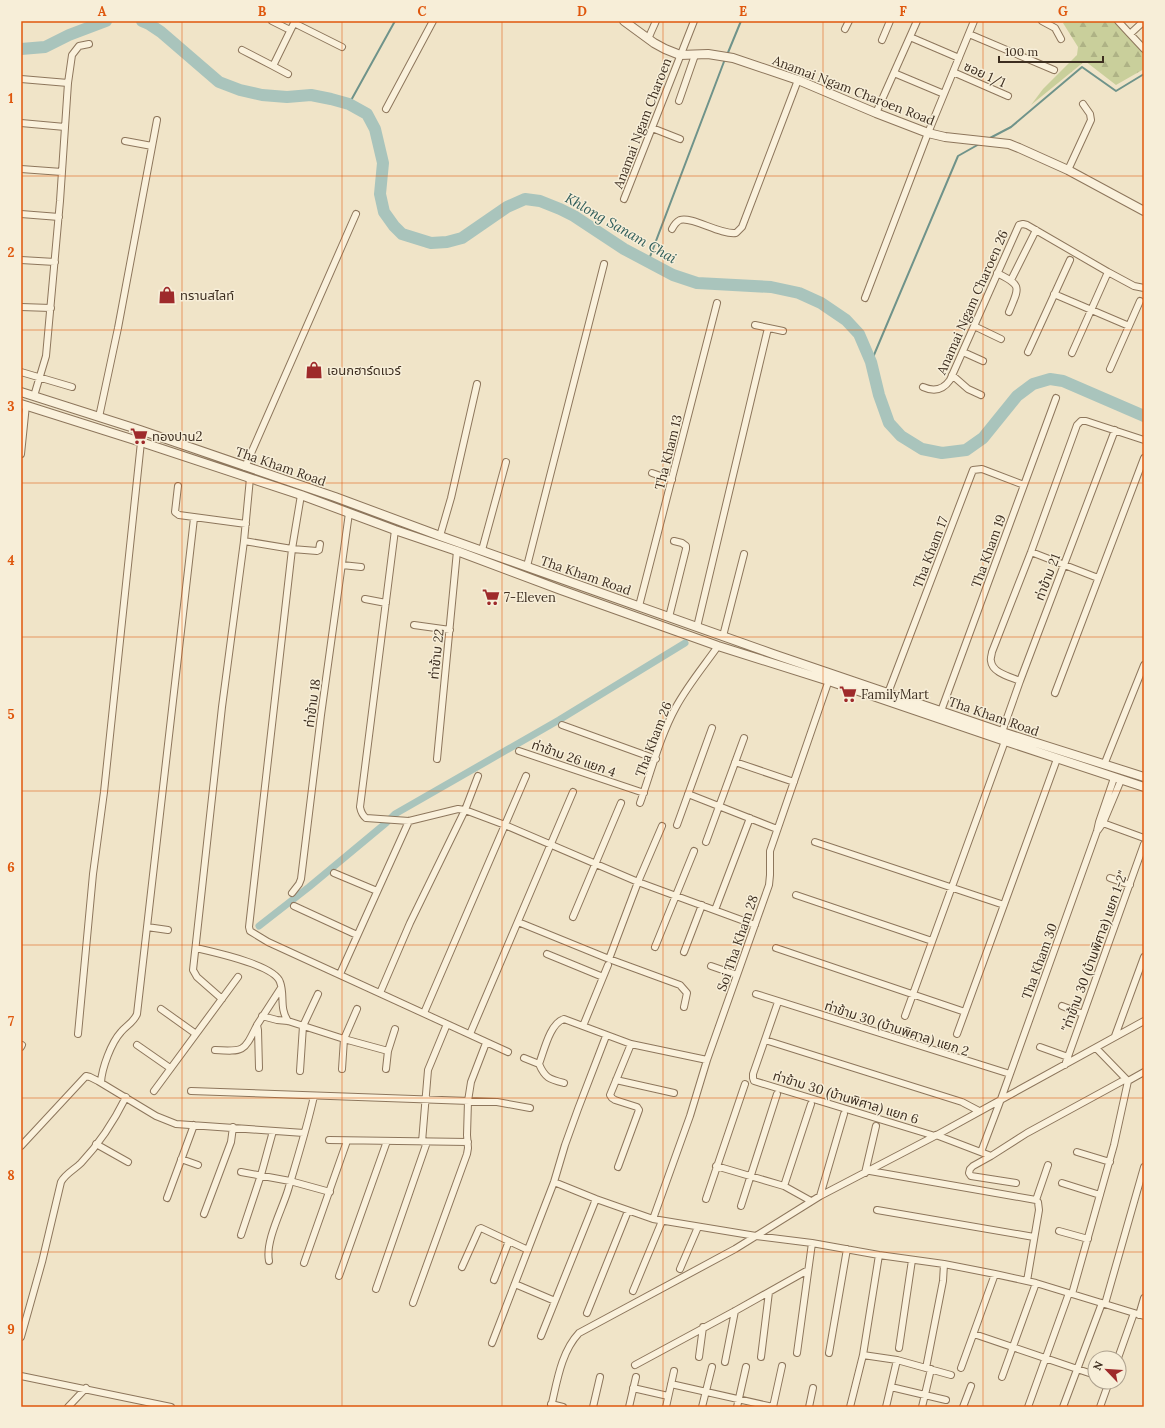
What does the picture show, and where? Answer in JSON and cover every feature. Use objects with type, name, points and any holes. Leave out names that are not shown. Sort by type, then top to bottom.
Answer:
[{"type":"street","points":[[272,21],[290,30]]},
{"type":"street","points":[[386,108],[433,21]]},
{"type":"street","name":"Anamai Ngam Charoen Road","points":[[624,21],[648,39],[665,49],[680,55],[722,55],[798,80],[928,133],[945,137],[1009,144],[1068,170],[1144,211]]},
{"type":"street","points":[[648,39],[656,21]]},
{"type":"street","name":"Anamai Ngam Charoen","points":[[624,199],[694,21]]},
{"type":"street","points":[[845,29],[849,21]]},
{"type":"street","points":[[882,40],[890,21]]},
{"type":"street","points":[[876,113],[917,21]]},
{"type":"street","points":[[865,298],[928,133],[974,21]]},
{"type":"street","points":[[1042,21],[1055,28],[1061,39]]},
{"type":"street","points":[[1118,21],[1144,49]]},
{"type":"street","points":[[1130,34],[1144,21]]},
{"type":"street","points":[[273,66],[294,22],[342,48]]},
{"type":"street","points":[[969,34],[1054,70]]},
{"type":"street","points":[[910,37],[959,58]]},
{"type":"street","points":[[34,396],[46,356],[59,217],[68,83],[72,55],[78,46],[89,44]]},
{"type":"street","points":[[242,50],[288,74]]},
{"type":"street","points":[[679,101],[695,55]]},
{"type":"street","name":"ซอย 1/1","points":[[953,72],[1008,96]]},
{"type":"street","points":[[894,73],[944,94]]},
{"type":"street","points":[[21,79],[68,83]]},
{"type":"street","points":[[672,229],[676,222],[682,219],[732,234],[736,233],[742,227],[798,80]]},
{"type":"street","points":[[1068,170],[1091,120],[1090,114],[1083,104]]},
{"type":"street","points":[[99,418],[118,328],[157,120]]},
{"type":"street","points":[[21,123],[65,127]]},
{"type":"street","points":[[652,128],[680,139]]},
{"type":"street","points":[[125,141],[152,146]]},
{"type":"street","points":[[21,169],[62,172]]},
{"type":"street","points":[[21,214],[59,217]]},
{"type":"street","points":[[245,467],[356,214]]},
{"type":"street","name":"Anamai Ngam Charoen 26","points":[[923,387],[930,390],[938,390],[946,386],[1019,225],[1023,224],[1036,230],[1134,286],[1144,288]]},
{"type":"street","points":[[1011,280],[1036,230]]},
{"type":"street","points":[[21,260],[55,262]]},
{"type":"street","points":[[1028,352],[1070,260]]},
{"type":"street","points":[[527,566],[604,264]]},
{"type":"street","points":[[1072,353],[1108,272]]},
{"type":"street","points":[[997,274],[1011,280],[1018,290],[1010,312]]},
{"type":"street","points":[[1054,294],[1129,326]]},
{"type":"street","points":[[1110,368],[1140,301]]},
{"type":"street","name":"Tha Kham 13","points":[[639,606],[717,303]]},
{"type":"street","points":[[21,307],[51,308]]},
{"type":"street","points":[[755,325],[783,331]]},
{"type":"street","points":[[974,326],[1001,339]]},
{"type":"street","points":[[697,626],[768,328]]},
{"type":"street","points":[[962,352],[983,361]]},
{"type":"street","points":[[21,372],[72,387]]},
{"type":"street","points":[[952,375],[968,388],[981,395]]},
{"type":"street","points":[[440,536],[451,498],[477,384]]},
{"type":"street","name":"Tha Kham Road","points":[[21,392],[334,497],[440,536],[697,626],[1004,741],[1144,787]]},
{"type":"street","name":"Tha Kham 19","points":[[941,711],[1056,398]]},
{"type":"street","points":[[21,454],[23,405]]},
{"type":"street","name":"Tha Kham Road","points":[[23,405],[301,495],[395,530],[457,550],[556,588],[718,646],[888,693],[1002,732],[1144,777]]},
{"type":"street","points":[[1020,681],[993,668],[990,661],[992,652],[1031,552],[1077,425],[1086,420],[1144,440]]},
{"type":"street","name":"ท่าข้าม 21","points":[[1002,732],[1115,430]]},
{"type":"street","points":[[78,1034],[92,881],[105,784],[141,442]]},
{"type":"street","points":[[1055,693],[1144,458]]},
{"type":"street","points":[[482,550],[506,462]]},
{"type":"street","name":"Tha Kham 17","points":[[888,693],[973,470],[982,469],[1024,485]]},
{"type":"street","points":[[652,473],[672,480]]},
{"type":"street","points":[[222,999],[194,974],[193,970],[222,715],[246,524],[250,478]]},
{"type":"street","points":[[178,486],[176,512],[179,515],[246,524]]},
{"type":"street","points":[[301,495],[292,549],[249,927],[250,931],[268,942],[508,1052]]},
{"type":"street","name":"ท่าข้าม 18","points":[[292,893],[301,879],[349,513]]},
{"type":"street","points":[[101,1082],[111,1050],[117,1038],[121,1032],[136,1018],[137,1014],[194,518]]},
{"type":"street","points":[[395,530],[360,807],[361,812],[366,818],[409,822],[458,809],[464,810],[505,825],[638,882],[755,925]]},
{"type":"street","points":[[244,541],[292,549],[317,551],[319,550],[320,544]]},
{"type":"street","points":[[669,617],[686,549],[686,546],[682,543],[674,541]]},
{"type":"street","name":"ท่าข้าม 22","points":[[437,759],[457,550]]},
{"type":"street","points":[[1031,552],[1098,578]]},
{"type":"street","points":[[723,636],[744,554]]},
{"type":"street","points":[[342,566],[361,567]]},
{"type":"street","points":[[556,588],[560,578]]},
{"type":"street","points":[[365,599],[386,602]]},
{"type":"street","points":[[414,625],[450,630]]},
{"type":"street","name":"Tha Kham 26","points":[[640,803],[676,708],[683,695],[718,646]]},
{"type":"street","points":[[1104,765],[1144,665]]},
{"type":"street","name":"Soi Tha Kham 28","points":[[653,1219],[769,885],[770,851],[830,677]]},
{"type":"street","points":[[562,725],[656,759]]},
{"type":"street","points":[[677,825],[712,728]]},
{"type":"street","points":[[706,842],[744,738]]},
{"type":"street","points":[[905,1016],[1004,741]]},
{"type":"street","name":"ท่าข้าม 26 แยก 4","points":[[519,751],[644,793]]},
{"type":"street","points":[[958,1034],[1057,759]]},
{"type":"street","points":[[736,762],[794,782]]},
{"type":"street","points":[[380,993],[410,923],[464,810],[478,776]]},
{"type":"street","points":[[424,1013],[526,776]]},
{"type":"street","name":"Tha Kham 30","points":[[981,1152],[1117,779]]},
{"type":"street","points":[[470,1034],[573,792]]},
{"type":"street","points":[[688,794],[778,829]]},
{"type":"street","points":[[573,917],[621,803]]},
{"type":"street","points":[[715,910],[750,818]]},
{"type":"street","points":[[340,974],[409,822]]},
{"type":"street","points":[[1101,822],[1144,838]]},
{"type":"street","points":[[583,1026],[638,882],[662,826]]},
{"type":"street","points":[[815,842],[1004,905]]},
{"type":"street","name":"\"ท่าข้าม 30 (บ้านพิศาล) แยก 1-2\"","points":[[1065,1065],[1144,844]]},
{"type":"street","points":[[655,947],[694,851]]},
{"type":"street","points":[[334,873],[377,891]]},
{"type":"street","points":[[1110,878],[1130,885]]},
{"type":"street","points":[[796,895],[932,941]]},
{"type":"street","points":[[684,952],[702,905]]},
{"type":"street","points":[[294,906],[357,935]]},
{"type":"street","points":[[518,922],[608,962],[680,986],[687,993],[687,1000],[684,1007]]},
{"type":"street","points":[[147,927],[168,930]]},
{"type":"street","points":[[196,948],[245,960],[277,976],[281,983],[282,1009],[288,1021]]},
{"type":"street","points":[[776,948],[965,1012]]},
{"type":"street","points":[[547,954],[603,976]]},
{"type":"street","points":[[1115,1036],[1144,956]]},
{"type":"street","points":[[711,966],[737,975]]},
{"type":"street","points":[[154,1091],[238,977]]},
{"type":"street","points":[[215,1050],[233,1051],[244,1048],[257,1024],[281,988]]},
{"type":"street","points":[[300,1071],[303,1026],[318,994]]},
{"type":"street","name":"ท่าข้าม 30 (บ้านพิศาล) แยก 2","points":[[756,994],[1010,1074]]},
{"type":"street","points":[[778,1002],[765,1040],[962,1102],[980,1111]]},
{"type":"street","points":[[1062,1006],[1083,1014]]},
{"type":"street","points":[[161,1009],[196,1034]]},
{"type":"street","points":[[342,1069],[344,1039],[357,1009]]},
{"type":"street","points":[[262,1016],[288,1021],[388,1051]]},
{"type":"street","points":[[539,1064],[554,1026],[559,1021],[564,1019],[606,1036],[631,1044],[707,1060]]},
{"type":"street","points":[[563,1407],[551,1406],[557,1381],[568,1349],[573,1339],[579,1332],[756,1236],[820,1196],[868,1172],[1144,1021]]},
{"type":"street","points":[[257,1024],[259,1068]]},
{"type":"street","points":[[376,1289],[424,1142],[428,1070],[447,1024]]},
{"type":"street","points":[[386,1069],[388,1051],[395,1029]]},
{"type":"street","points":[[492,1343],[554,1182],[575,1116],[606,1036]]},
{"type":"street","name":"ท่าข้าม 30 (บ้านพิศาล) แยก 6","points":[[765,1040],[753,1078],[754,1081],[935,1135],[991,1156]]},
{"type":"street","points":[[413,1303],[464,1163],[468,1148],[468,1101],[473,1076],[486,1042]]},
{"type":"street","points":[[618,1167],[639,1110],[637,1107],[612,1098],[610,1095],[631,1044]]},
{"type":"street","points":[[137,1045],[170,1068]]},
{"type":"street","points":[[1040,1047],[1068,1057]]},
{"type":"street","points":[[1096,1048],[1127,1080]]},
{"type":"street","points":[[524,1058],[539,1064],[544,1074],[548,1078],[564,1083]]},
{"type":"street","points":[[1016,1183],[971,1176],[969,1173],[970,1169],[1027,1132],[1144,1072]]},
{"type":"street","points":[[21,1146],[86,1076],[101,1082],[156,1116],[176,1124],[304,1133]]},
{"type":"street","points":[[616,1080],[674,1093]]},
{"type":"street","points":[[1028,1407],[1070,1294],[1088,1239],[1110,1162],[1127,1080]]},
{"type":"street","points":[[706,1199],[744,1084]]},
{"type":"street","points":[[191,1091],[468,1101],[504,1103],[530,1108]]},
{"type":"street","points":[[741,1206],[777,1094]]},
{"type":"street","points":[[268,1261],[270,1241],[290,1181],[314,1096]]},
{"type":"street","points":[[21,1337],[42,1262],[61,1182],[63,1178],[82,1162],[96,1144],[109,1127],[126,1098]]},
{"type":"street","points":[[784,1186],[811,1104]]},
{"type":"street","points":[[820,1196],[844,1114]]},
{"type":"street","points":[[167,1198],[194,1125]]},
{"type":"street","points":[[868,1172],[876,1126]]},
{"type":"street","points":[[204,1214],[230,1142],[233,1127]]},
{"type":"street","points":[[241,1235],[261,1175],[273,1131]]},
{"type":"street","points":[[329,1140],[468,1142]]},
{"type":"street","points":[[304,1263],[347,1140]]},
{"type":"street","points":[[339,1276],[387,1141]]},
{"type":"street","points":[[96,1144],[128,1162]]},
{"type":"street","points":[[1077,1152],[1110,1162]]},
{"type":"street","points":[[181,1159],[198,1165]]},
{"type":"street","points":[[1028,1281],[1039,1205],[1036,1200],[1048,1165]]},
{"type":"street","points":[[716,1166],[784,1186],[811,1201]]},
{"type":"street","points":[[1063,1407],[1103,1304],[1144,1167]]},
{"type":"street","points":[[241,1172],[290,1181],[330,1192]]},
{"type":"street","points":[[868,1172],[1036,1200]]},
{"type":"street","points":[[554,1182],[628,1211],[653,1219],[756,1236],[812,1243],[879,1256],[944,1264],[995,1274],[1036,1283],[1139,1315]]},
{"type":"street","points":[[1062,1183],[1100,1195]]},
{"type":"street","points":[[541,1336],[596,1199]]},
{"type":"street","points":[[877,1210],[1034,1236]]},
{"type":"street","points":[[587,1313],[628,1211]]},
{"type":"street","points":[[634,1291],[662,1220]]},
{"type":"street","points":[[680,1269],[698,1227]]},
{"type":"street","points":[[462,1266],[479,1229],[481,1228],[528,1250]]},
{"type":"street","points":[[1059,1231],[1088,1239]]},
{"type":"street","points":[[494,1280],[509,1241]]},
{"type":"street","points":[[797,1353],[812,1243]]},
{"type":"street","points":[[829,1353],[847,1249]]},
{"type":"street","points":[[850,1407],[863,1355],[879,1256]]},
{"type":"street","points":[[899,1348],[912,1260]]},
{"type":"street","points":[[922,1407],[943,1281],[944,1264]]},
{"type":"street","points":[[635,1365],[703,1327],[735,1312],[808,1270]]},
{"type":"street","points":[[961,1368],[995,1274]]},
{"type":"street","points":[[1002,1377],[1036,1283]]},
{"type":"street","points":[[515,1284],[555,1301]]},
{"type":"street","points":[[761,1357],[769,1292]]},
{"type":"street","points":[[1122,1350],[1139,1315],[1144,1298]]},
{"type":"street","points":[[725,1362],[735,1312]]},
{"type":"street","points":[[700,1357],[703,1327]]},
{"type":"street","points":[[974,1334],[1087,1371]]},
{"type":"street","points":[[863,1355],[897,1360],[951,1374]]},
{"type":"street","points":[[886,1407],[897,1360]]},
{"type":"street","points":[[702,1407],[712,1366]]},
{"type":"street","points":[[671,1384],[773,1407],[782,1366]]},
{"type":"street","points":[[737,1407],[746,1367]]},
{"type":"street","points":[[666,1407],[674,1372]]},
{"type":"street","points":[[21,1376],[86,1388],[171,1407]]},
{"type":"street","points":[[592,1407],[600,1377]]},
{"type":"street","points":[[629,1407],[636,1377]]},
{"type":"street","points":[[963,1407],[971,1386]]},
{"type":"street","points":[[891,1387],[946,1400]]},
{"type":"street","points":[[68,1407],[86,1388]]},
{"type":"street","points":[[633,1388],[668,1396]]},
{"type":"street","points":[[809,1407],[813,1388]]},
{"type":"street","points":[[1100,1407],[1106,1390]]},
{"type":"green space","points":[[1066,21],[1116,21],[1144,52],[1144,69],[1116,85],[1085,61],[1031,105],[1043,89],[1077,55],[1078,47],[1063,23]]},
{"type":"waterway","name":"Khlong Sanam Chai","points":[[21,49],[45,47],[69,35],[106,21]]},
{"type":"waterway","name":"Khlong Sanam Chai","points":[[142,21],[161,32],[219,82],[240,90],[262,95],[287,97],[311,95],[331,99],[349,104],[367,114],[375,129],[383,163],[380,194],[384,212],[402,234],[431,243],[447,242],[462,238],[507,207],[525,199],[540,201],[574,216],[624,249],[673,275],[697,283],[771,287],[799,293],[821,303],[846,320],[859,334],[871,362],[879,395],[889,423],[901,436],[922,449],[942,453],[966,450],[983,438],[1017,396],[1033,384],[1050,379],[1063,381],[1144,416]]},
{"type":"waterway","points":[[349,104],[395,21]]},
{"type":"waterway","points":[[727,55],[741,21]]},
{"type":"waterway","points":[[648,262],[725,59]]},
{"type":"waterway","points":[[990,138],[1011,127],[1082,67],[1116,91],[1144,74]]},
{"type":"waterway","points":[[871,362],[958,156],[981,143]]},
{"type":"waterway","points":[[259,926],[309,887],[395,814],[559,720],[685,643]]},
{"type":"place","name":"ทรานสไลท์","points":[[167,295]]},
{"type":"place","name":"เอนกฮาร์ดแวร์","points":[[314,370]]},
{"type":"place","name":"ทองปาน2","points":[[139,436]]},
{"type":"place","name":"7-Eleven","points":[[491,597]]},
{"type":"place","name":"FamilyMart","points":[[848,694]]}]
